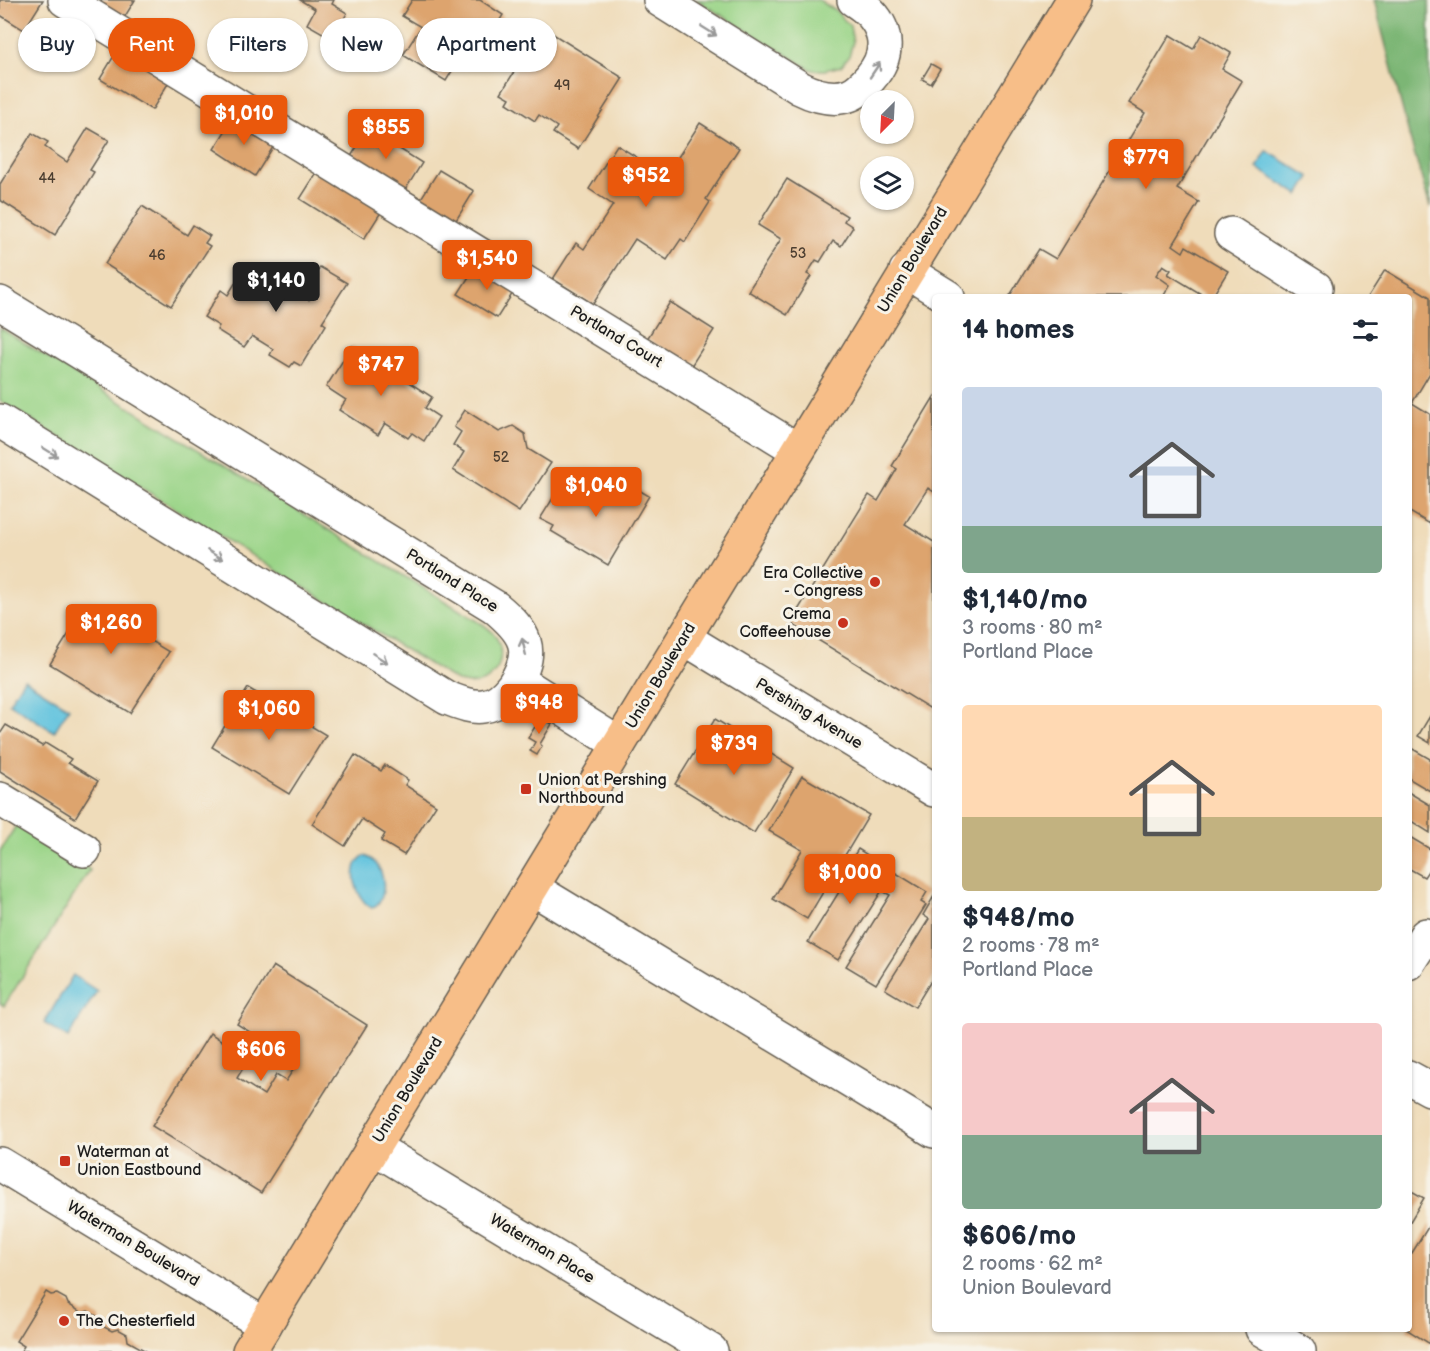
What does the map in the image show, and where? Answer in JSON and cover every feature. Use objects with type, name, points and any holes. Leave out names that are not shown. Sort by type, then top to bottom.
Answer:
[{"type":"main road","name":"Union Boulevard","points":[[257,1338],[1073,0]]},
{"type":"street","name":"Portland Court","points":[[65,0],[798,450]]},
{"type":"street","points":[[660,0],[800,87],[816,96],[832,97],[848,96],[862,88],[883,59],[885,44],[881,28],[871,13],[854,0]]},
{"type":"street","points":[[1231,234],[1316,288]]},
{"type":"street","points":[[906,271],[943,294]]},
{"type":"street","name":"Portland Place","points":[[0,303],[495,607],[514,622],[526,644],[524,668],[507,693],[496,702],[483,706],[468,705],[447,698],[0,421]]},
{"type":"street","name":"Pershing Avenue","points":[[684,638],[932,789]]},
{"type":"street","points":[[517,680],[620,744]]},
{"type":"street","points":[[0,799],[84,850]]},
{"type":"street","points":[[531,888],[932,1130]]},
{"type":"street","points":[[1412,957],[1426,935]]},
{"type":"street","points":[[1412,1079],[1430,1089]]},
{"type":"street","name":"Waterman Place","points":[[373,1147],[711,1351]]},
{"type":"street","name":"Waterman Boulevard","points":[[0,1164],[257,1338]]},
{"type":"street","points":[[1267,1332],[1299,1351]]},
{"type":"green space","points":[[696,0],[819,0],[836,11],[850,26],[853,42],[849,56],[841,66],[812,70]]},
{"type":"green space","points":[[1374,0],[1429,0],[1430,207],[1411,142]]},
{"type":"green space","points":[[0,328],[485,626],[494,634],[501,654],[494,673],[478,683],[467,684],[455,680],[0,401]]},
{"type":"green space","points":[[17,824],[90,870],[4,1006],[0,1003],[0,851]]},
{"type":"water","points":[[1267,151],[1310,177],[1299,195],[1257,168]]},
{"type":"water","points":[[24,679],[69,708],[54,732],[9,703]]},
{"type":"water","points":[[364,856],[377,865],[383,880],[382,897],[372,908],[361,898],[355,883],[355,867]]},
{"type":"water","points":[[73,975],[97,991],[68,1038],[44,1023]]},
{"type":"building","points":[[0,0],[43,0],[32,18],[18,18],[18,26],[0,15]]},
{"type":"building","points":[[102,0],[135,0],[124,18],[100,3]]},
{"type":"building","points":[[300,0],[334,0],[332,4],[347,13],[344,18],[320,18],[320,32],[308,25],[315,9]]},
{"type":"building","points":[[412,0],[480,0],[503,15],[501,18],[416,18],[416,24],[402,16]]},
{"type":"building","points":[[416,35],[416,63],[404,53]]},
{"type":"building","points":[[1170,35],[1193,49],[1201,35],[1231,53],[1222,69],[1242,81],[1177,189],[1199,202],[1173,245],[1183,252],[1186,246],[1228,271],[1214,294],[1201,294],[1168,274],[1171,270],[1163,265],[1156,275],[1170,285],[1165,294],[1011,294],[1039,249],[1056,259],[1145,113],[1129,103]]},
{"type":"building","points":[[557,36],[623,78],[578,149],[553,133],[557,127],[539,115],[535,121],[507,103],[510,98],[501,93],[514,72],[557,72]]},
{"type":"building","points":[[931,64],[940,69],[931,84],[922,79]]},
{"type":"building","points":[[108,66],[108,72],[164,72],[172,77],[152,110],[100,79]]},
{"type":"building","points":[[431,72],[451,72],[446,81]]},
{"type":"building","points":[[234,117],[275,144],[255,176],[214,149]]},
{"type":"building","points":[[700,123],[739,148],[706,199],[710,202],[685,242],[681,239],[667,260],[635,239],[593,304],[553,279],[576,243],[584,249],[613,205],[589,189],[617,145],[657,170],[671,168]]},
{"type":"building","points":[[88,128],[109,140],[90,170],[94,172],[55,235],[0,200],[0,184],[32,133],[48,142],[45,147],[67,162]]},
{"type":"building","points":[[368,129],[422,163],[404,192],[350,158]]},
{"type":"building","points":[[319,169],[383,209],[364,239],[300,199]]},
{"type":"building","points":[[439,170],[474,191],[455,222],[420,200]]},
{"type":"building","points":[[787,179],[847,216],[844,221],[853,227],[841,246],[833,241],[820,262],[816,260],[807,274],[811,276],[787,315],[748,291],[781,239],[758,225]]},
{"type":"building","points":[[142,206],[187,235],[193,225],[210,236],[205,243],[210,246],[171,306],[105,264]]},
{"type":"building","points":[[477,264],[516,288],[497,318],[458,294]]},
{"type":"building","points":[[255,266],[309,300],[315,290],[308,286],[320,267],[347,283],[322,322],[326,325],[301,366],[294,362],[290,367],[270,355],[273,349],[252,336],[244,347],[217,330],[219,326],[204,317],[221,290],[228,295],[242,272],[249,276]]},
{"type":"building","points":[[1385,270],[1430,297],[1430,373],[1412,403],[1412,294],[1370,294]]},
{"type":"building","points":[[670,302],[714,330],[691,366],[647,339]]},
{"type":"building","points":[[352,346],[432,397],[425,408],[439,417],[424,441],[412,433],[408,438],[385,423],[378,435],[339,410],[346,400],[326,387]]},
{"type":"building","name":"Era Collective - Congress","points":[[932,400],[932,491],[928,488],[905,524],[932,541],[932,710],[790,623],[869,495],[878,501],[897,469],[892,466]]},
{"type":"building","points":[[1412,403],[1430,414],[1430,524],[1412,513]]},
{"type":"building","points":[[465,410],[499,432],[513,426],[525,434],[528,449],[551,463],[519,512],[453,470],[464,452],[453,445],[461,432],[454,427]]},
{"type":"building","points":[[622,480],[649,496],[608,565],[551,531],[554,526],[540,519],[555,495],[569,503],[581,484],[599,495],[606,484],[616,490]]},
{"type":"building","points":[[88,603],[114,620],[123,606],[152,624],[144,637],[169,652],[130,713],[50,664]]},
{"type":"building","points":[[248,688],[326,735],[289,794],[212,747]]},
{"type":"building","points":[[1430,716],[1430,743],[1418,736]]},
{"type":"building","points":[[541,717],[552,724],[540,744],[542,746],[537,755],[530,751],[535,742],[528,738]]},
{"type":"building","points":[[715,719],[794,768],[754,833],[675,784]]},
{"type":"building","points":[[6,725],[42,746],[45,743],[71,759],[68,763],[98,781],[75,818],[0,771],[0,734]]},
{"type":"building","points":[[1412,749],[1430,759],[1430,791],[1412,780]]},
{"type":"building","points":[[355,755],[381,771],[385,765],[408,780],[405,785],[436,805],[404,855],[381,841],[385,834],[362,819],[345,846],[312,824]]},
{"type":"building","points":[[802,776],[869,815],[807,919],[773,899],[802,850],[769,831]]},
{"type":"building","points":[[1412,794],[1430,805],[1430,833],[1412,822]]},
{"type":"building","points":[[1412,838],[1430,849],[1430,868],[1424,877],[1412,870]]},
{"type":"building","points":[[858,849],[888,868],[882,878],[888,881],[838,960],[808,942],[852,871],[846,868]]},
{"type":"building","points":[[896,873],[927,892],[921,902],[926,905],[876,984],[846,966],[890,895],[884,892]]},
{"type":"building","points":[[932,899],[932,979],[915,1007],[885,989],[929,919],[923,915]]},
{"type":"building","points":[[273,966],[367,1025],[261,1193],[152,1126],[210,1033],[249,1058],[237,1078],[264,1095],[276,1075],[286,1081],[295,1067],[287,1063],[290,1057],[237,1024]]},
{"type":"building","points":[[1412,1191],[1424,1198],[1412,1218]]},
{"type":"building","points":[[1430,1224],[1430,1344],[1411,1332],[1412,1253]]},
{"type":"building","name":"The Chesterfield","points":[[46,1292],[66,1299],[68,1304],[82,1313],[88,1311],[100,1318],[100,1325],[112,1331],[118,1329],[127,1334],[128,1341],[146,1351],[21,1351],[24,1346],[16,1341]]},
{"type":"place","name":"Era Collective - Congress","points":[[875,582]]},
{"type":"place","name":"Crema Coffeehouse","points":[[843,623]]},
{"type":"place","name":"Union at Pershing Northbound","points":[[526,789]]},
{"type":"place","name":"Waterman at Union Eastbound","points":[[65,1161]]},
{"type":"place","name":"The Chesterfield","points":[[64,1321]]}]
